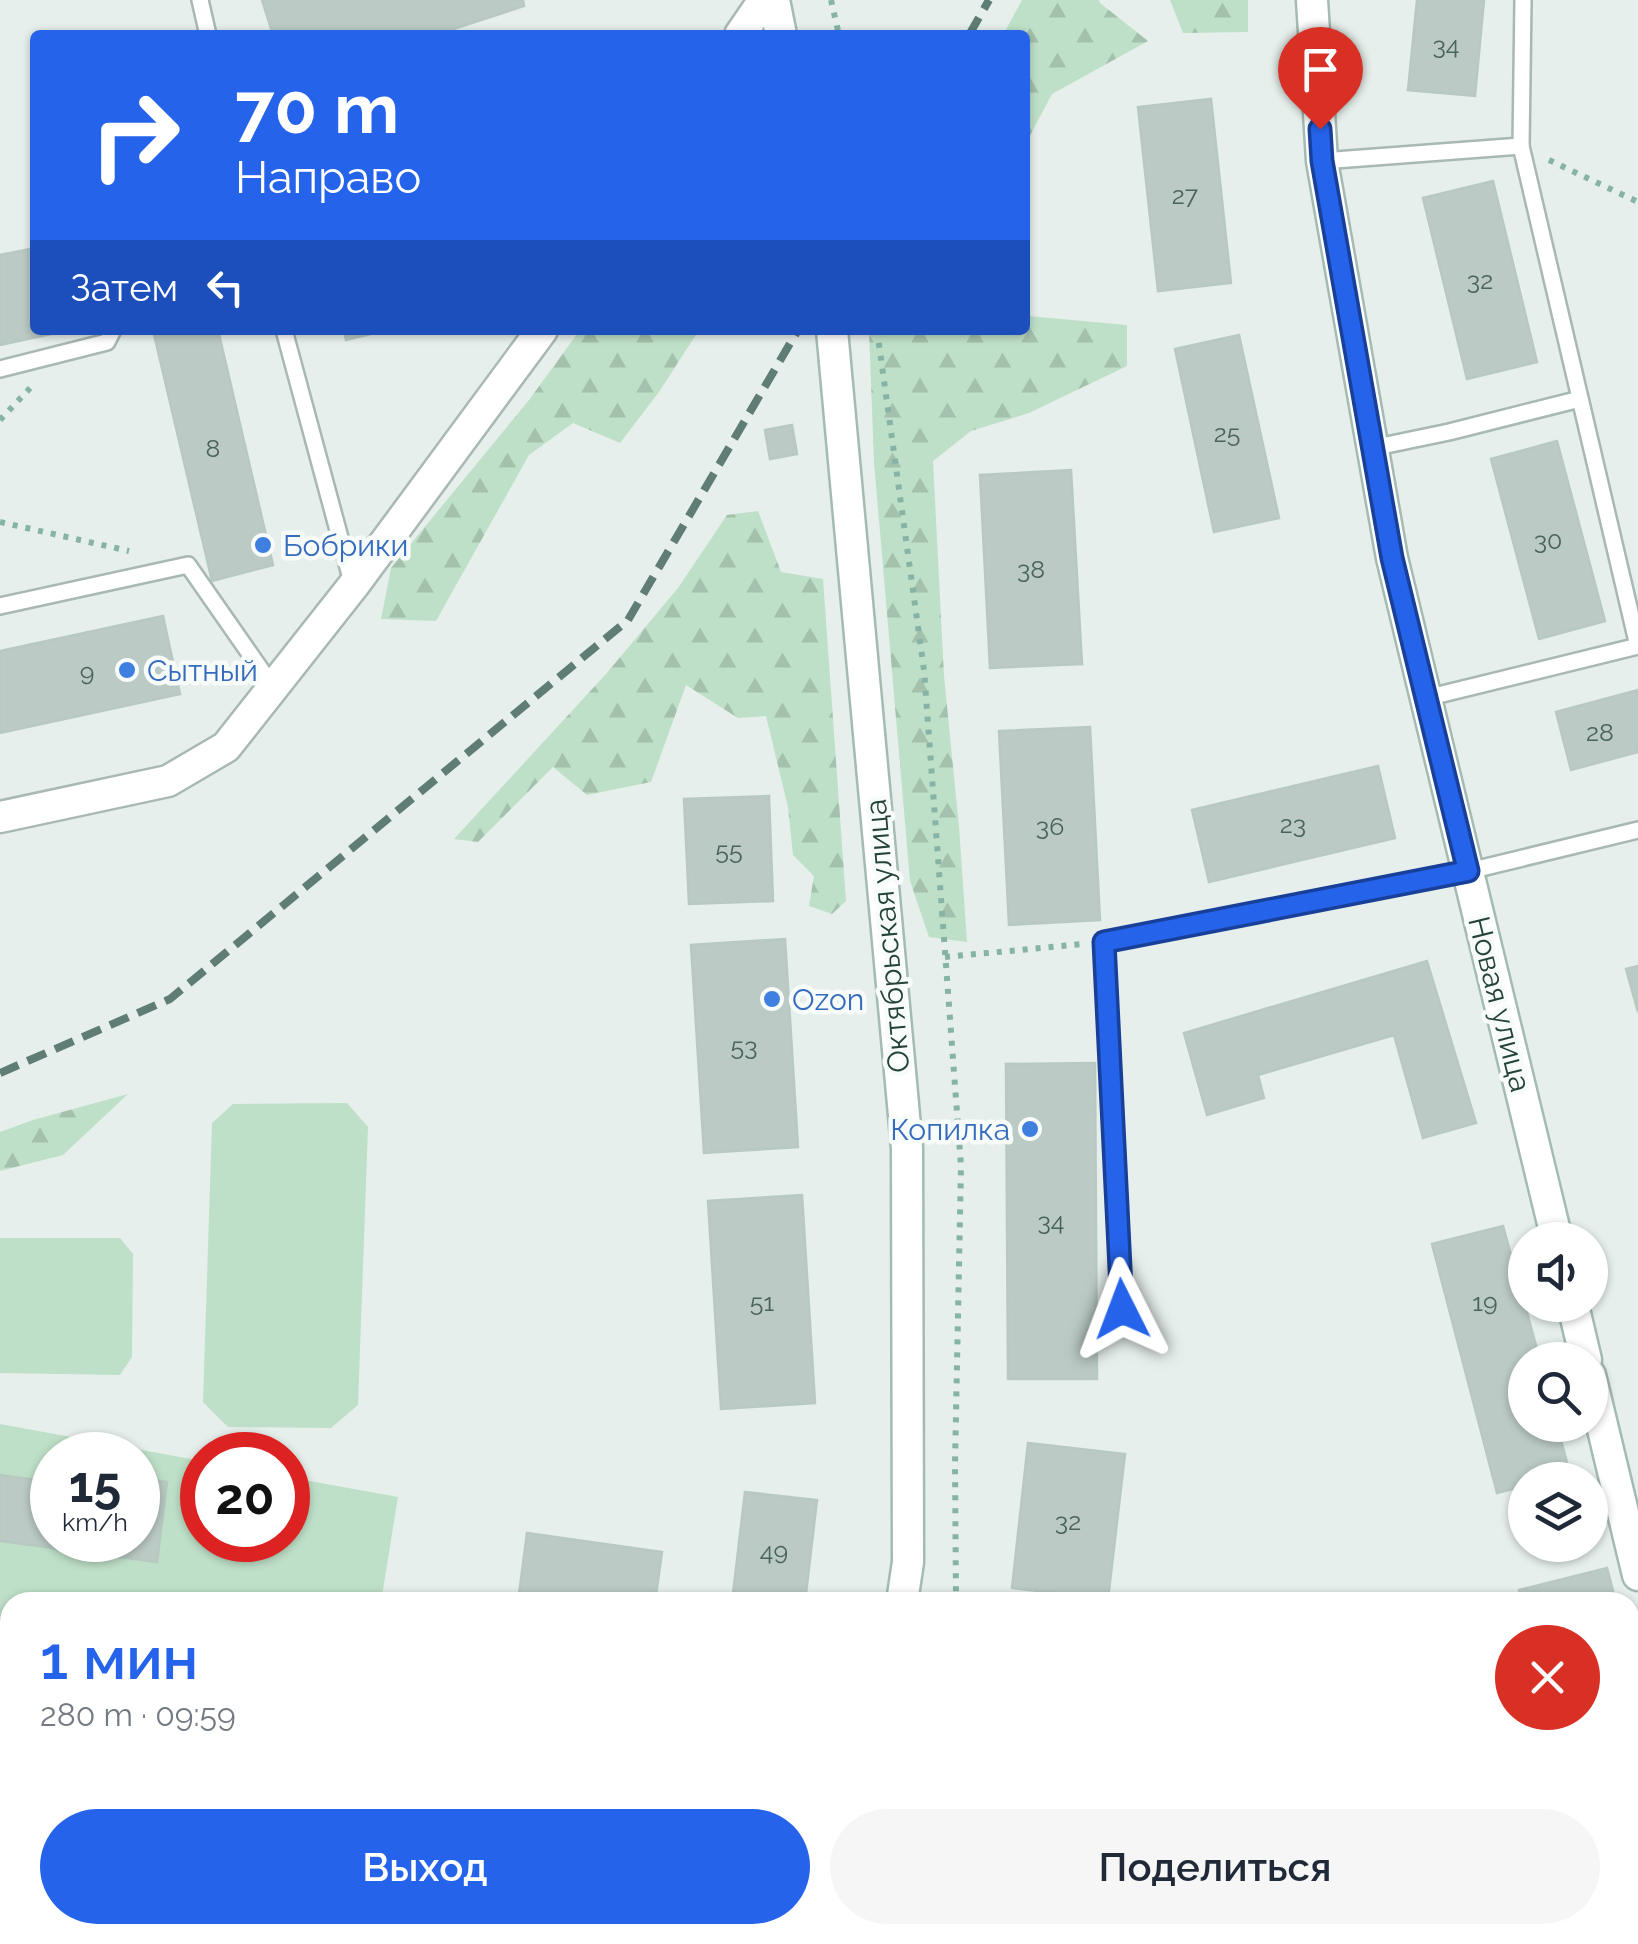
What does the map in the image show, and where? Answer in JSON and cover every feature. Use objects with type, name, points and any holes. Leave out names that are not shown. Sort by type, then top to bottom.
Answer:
[{"type":"main road","points":[[743,30],[764,0]]},
{"type":"main road","points":[[774,0],[780,30]]},
{"type":"main road","name":"Новая улица","points":[[1312,0],[1322,161],[1392,558],[1553,1222]]},
{"type":"main road","points":[[0,818],[168,780],[226,747],[352,586],[538,335]]},
{"type":"main road","name":"Октябрьская улица","points":[[832,335],[907,1148],[908,1562],[904,1592]]},
{"type":"main road","points":[[1606,1442],[1638,1575]]},
{"type":"lane","points":[[200,0],[207,30]]},
{"type":"lane","points":[[1426,698],[1638,646],[1521,146],[1523,0]]},
{"type":"lane","points":[[1322,161],[1521,146]]},
{"type":"lane","points":[[0,369],[107,342],[110,335]]},
{"type":"lane","points":[[285,335],[352,586]]},
{"type":"lane","points":[[1372,448],[1580,399]]},
{"type":"lane","points":[[0,606],[188,565],[273,687]]},
{"type":"lane","points":[[1122,1309],[1104,942],[1468,871],[1638,830]]},
{"type":"path","points":[[831,0],[838,30]]},
{"type":"path","points":[[1521,146],[1638,202]]},
{"type":"path","points":[[877,335],[924,670],[960,1166],[954,1464],[956,1592]]},
{"type":"path","points":[[0,522],[132,552]]},
{"type":"path","points":[[945,957],[1104,942]]},
{"type":"green space","points":[[1022,0],[1099,0],[1148,41],[1052,94],[1030,136],[1030,30],[1006,30]]},
{"type":"green space","points":[[1170,0],[1248,0],[1248,32],[1183,33]]},
{"type":"green space","points":[[1030,316],[1127,325],[1127,366],[1029,413],[971,431],[933,461],[944,676],[967,942],[929,937],[910,881],[874,462],[869,335],[1030,335]]},
{"type":"green space","points":[[576,335],[696,335],[620,443],[573,423],[529,455],[436,621],[381,619],[391,568],[529,400]]},
{"type":"green space","points":[[758,511],[781,572],[823,579],[846,901],[832,914],[809,906],[814,876],[793,855],[788,807],[766,716],[738,718],[686,685],[651,782],[587,795],[553,767],[478,842],[454,839],[606,674],[678,588],[727,515]]},
{"type":"green space","points":[[128,1094],[63,1155],[0,1171],[0,1132]]},
{"type":"green space","points":[[347,1103],[368,1127],[358,1405],[331,1428],[228,1427],[203,1402],[212,1123],[233,1104]]},
{"type":"green space","points":[[0,1238],[120,1238],[133,1254],[132,1357],[120,1375],[0,1373]]},
{"type":"green space","points":[[0,1424],[44,1432],[30,1432],[30,1562],[160,1562],[160,1453],[180,1457],[180,1562],[310,1562],[310,1481],[398,1497],[383,1592],[0,1592]]},
{"type":"building","points":[[262,0],[523,0],[524,6],[450,30],[271,30]]},
{"type":"building","points":[[1417,0],[1484,0],[1475,96],[1408,90]]},
{"type":"building","points":[[1211,99],[1231,283],[1158,291],[1138,107]]},
{"type":"building","points":[[1493,181],[1537,362],[1467,379],[1423,198]]},
{"type":"building","points":[[30,249],[30,335],[47,335],[0,345],[0,255]]},
{"type":"building","points":[[154,335],[219,335],[273,565],[212,581]]},
{"type":"building","points":[[1239,335],[1279,518],[1214,532],[1175,349]]},
{"type":"building","points":[[792,425],[797,454],[770,459],[765,430]]},
{"type":"building","points":[[1557,441],[1605,621],[1539,639],[1491,459]]},
{"type":"building","points":[[1071,470],[1082,664],[990,668],[980,475]]},
{"type":"building","points":[[163,616],[180,694],[0,733],[0,651]]},
{"type":"building","points":[[1638,690],[1638,752],[1571,770],[1556,712]]},
{"type":"building","points":[[1090,727],[1100,920],[1009,925],[999,731]]},
{"type":"building","points":[[1378,766],[1395,838],[1209,882],[1192,810]]},
{"type":"building","points":[[769,796],[773,901],[689,904],[684,799]]},
{"type":"building","points":[[785,939],[798,1147],[704,1153],[691,945]]},
{"type":"building","points":[[1427,961],[1476,1123],[1423,1138],[1394,1035],[1258,1075],[1264,1098],[1207,1115],[1184,1033]]},
{"type":"building","points":[[1638,966],[1638,1012],[1626,969]]},
{"type":"building","points":[[1095,1063],[1097,1379],[1008,1379],[1006,1064]]},
{"type":"building","points":[[802,1195],[815,1403],[721,1409],[708,1201]]},
{"type":"building","points":[[1503,1226],[1508,1244],[1508,1322],[1530,1322],[1535,1342],[1508,1342],[1508,1442],[1562,1442],[1567,1462],[1508,1462],[1508,1490],[1497,1493],[1432,1244]]},
{"type":"building","points":[[1028,1443],[1125,1454],[1109,1592],[1012,1588]]},
{"type":"building","points":[[0,1475],[30,1479],[30,1545],[0,1541]]},
{"type":"building","points":[[160,1481],[167,1482],[160,1538]]},
{"type":"building","points":[[745,1492],[817,1500],[806,1592],[733,1592]]},
{"type":"building","points":[[527,1533],[662,1552],[656,1592],[519,1592]]},
{"type":"building","points":[[1607,1568],[1613,1592],[1520,1592]]},
{"type":"railway","points":[[972,30],[989,0]]},
{"type":"railway","points":[[0,1073],[170,999],[628,620],[795,335]]},
{"type":"place","name":"Бобрики","points":[[263,545]]},
{"type":"place","name":"Сытный","points":[[127,670]]},
{"type":"place","name":"Ozon","points":[[772,999]]},
{"type":"place","name":"Копилка","points":[[1030,1129]]},
{"type":"route","points":[[1122,1309],[1104,942],[1468,871],[1392,558],[1322,161],[1320,129]]}]
